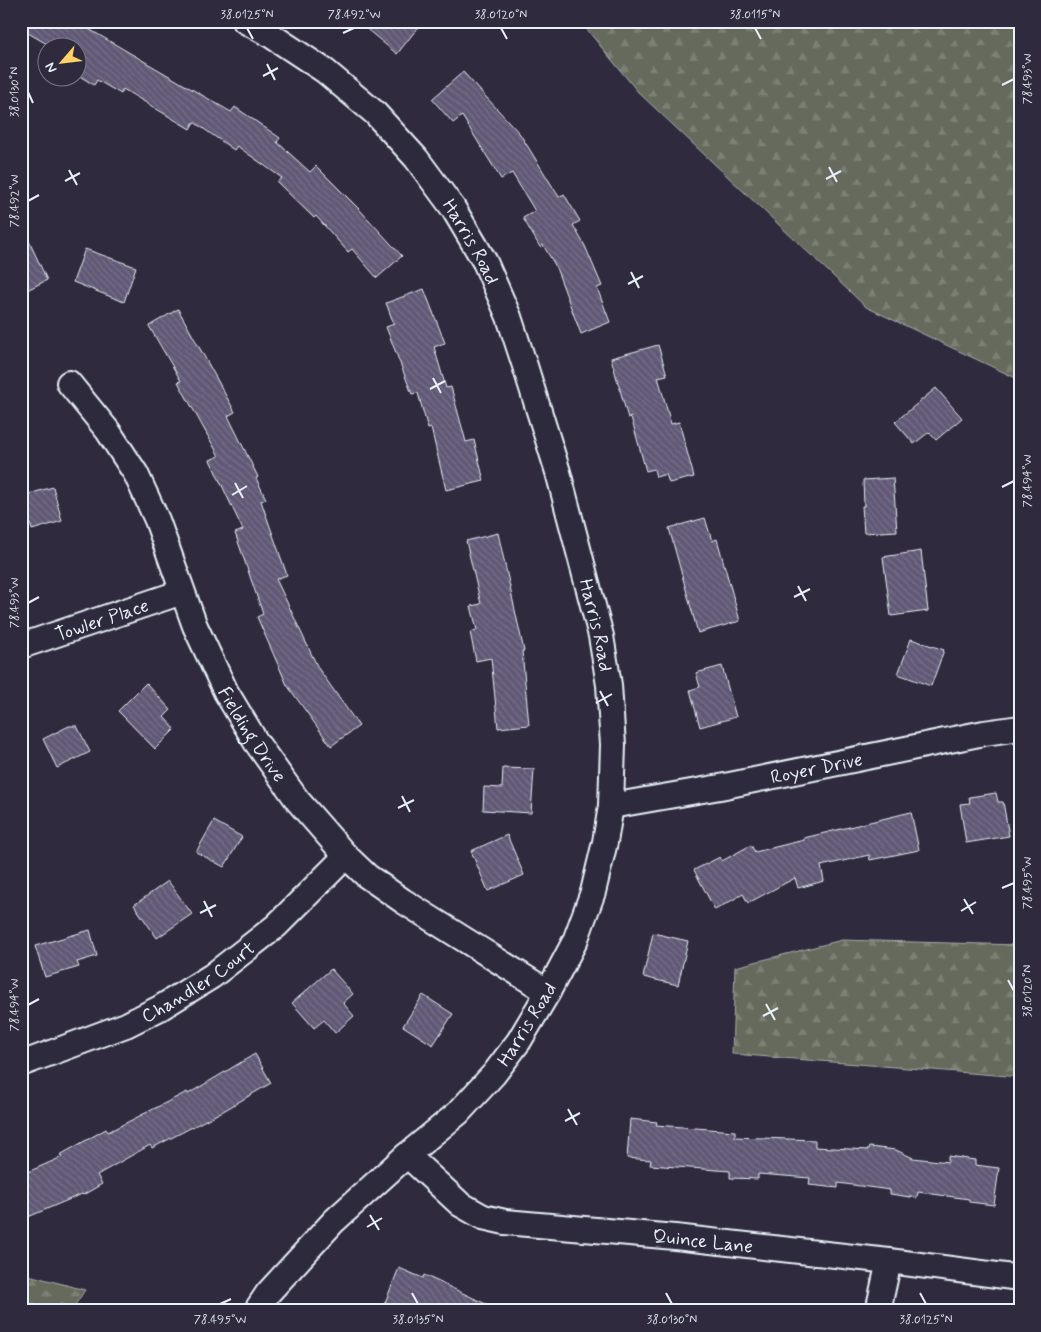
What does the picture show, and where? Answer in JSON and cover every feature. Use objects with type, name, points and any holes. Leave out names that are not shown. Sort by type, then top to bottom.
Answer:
[{"type":"street","name":"Harris Road","points":[[245,21],[269,34],[324,71],[375,113],[411,153],[453,208],[485,262],[509,317],[558,472],[601,636],[609,684],[612,736],[611,806],[605,842],[593,892],[575,941],[519,1041],[494,1074],[458,1113],[334,1221],[268,1293],[256,1311]]},
{"type":"street","name":"Fielding Drive","points":[[69,383],[108,431],[136,474],[157,520],[195,626],[226,692],[256,742],[298,802],[346,856],[367,876],[403,901],[548,992]]},
{"type":"street","name":"Towler Place","points":[[21,646],[182,592]]},
{"type":"street","name":"Royer Drive","points":[[611,806],[1020,728]]},
{"type":"street","name":"Chandler Court","points":[[21,1064],[126,1025],[160,1008],[212,976],[276,926],[346,856]]},
{"type":"street","name":"Quince Lane","points":[[407,1156],[460,1204],[483,1217],[505,1222],[675,1237],[1020,1278]]},
{"type":"street","points":[[878,1311],[889,1262]]},
{"type":"green space","points":[[580,21],[1020,21],[1020,380],[866,307],[638,92]]},
{"type":"green space","points":[[842,940],[1020,945],[1020,1077],[732,1054],[735,967]]},
{"type":"green space","points":[[21,1273],[85,1290],[71,1311],[21,1311]]},
{"type":"building","points":[[21,21],[75,21],[231,112],[235,107],[280,138],[277,142],[310,172],[316,166],[402,256],[377,278],[352,249],[348,252],[316,216],[314,218],[277,182],[282,178],[237,146],[234,150],[194,122],[190,129],[123,89],[121,94],[97,80],[94,85],[88,81],[88,38],[38,39],[21,29]]},
{"type":"building","points":[[357,21],[423,21],[397,54]]},
{"type":"building","points":[[463,72],[520,134],[559,197],[564,194],[580,221],[573,225],[585,246],[602,286],[597,288],[610,322],[581,334],[555,265],[543,245],[540,247],[523,218],[535,211],[512,173],[501,179],[462,116],[453,123],[432,99]]},
{"type":"building","points":[[21,224],[47,280],[21,293]]},
{"type":"building","points":[[85,249],[136,267],[124,302],[73,282]]},
{"type":"building","points":[[424,289],[445,343],[434,347],[446,388],[451,387],[466,442],[474,440],[484,481],[446,490],[431,428],[428,429],[418,393],[412,394],[386,327],[394,324],[386,303]]},
{"type":"building","points":[[178,309],[235,412],[228,416],[258,477],[256,478],[266,499],[261,501],[287,575],[276,579],[318,668],[359,726],[331,746],[287,685],[257,617],[263,614],[235,533],[243,530],[210,460],[219,456],[178,382],[181,381],[149,326]]},
{"type":"building","points":[[658,345],[667,375],[658,377],[671,424],[679,422],[694,477],[669,483],[666,474],[656,477],[654,469],[646,471],[631,417],[628,418],[611,358]]},
{"type":"building","points":[[936,388],[962,418],[936,440],[929,432],[914,444],[895,422]]},
{"type":"building","points":[[893,478],[897,531],[864,533],[863,480]]},
{"type":"building","points":[[53,487],[62,521],[32,530],[22,496]]},
{"type":"building","points":[[705,518],[712,541],[717,539],[740,621],[698,633],[669,528]]},
{"type":"building","points":[[498,533],[524,651],[522,651],[529,725],[498,728],[491,658],[476,661],[470,632],[477,630],[471,606],[481,604],[466,541]]},
{"type":"building","points":[[921,551],[928,611],[891,616],[883,557]]},
{"type":"building","points":[[911,639],[944,650],[931,686],[898,674]]},
{"type":"building","points":[[722,666],[736,717],[700,727],[690,690],[700,687],[696,673]]},
{"type":"building","points":[[146,683],[171,710],[164,717],[175,729],[155,749],[118,711]]},
{"type":"building","points":[[69,726],[77,726],[90,752],[57,768],[43,739]]},
{"type":"building","points":[[503,768],[534,769],[531,813],[483,810],[484,787],[502,788]]},
{"type":"building","points":[[996,793],[998,802],[1003,802],[1009,836],[966,843],[960,804],[970,803],[969,797]]},
{"type":"building","points":[[911,812],[919,850],[870,860],[869,855],[821,866],[824,881],[798,888],[795,878],[748,903],[743,894],[715,910],[694,870],[720,857],[722,861],[751,845],[755,852]]},
{"type":"building","points":[[214,821],[242,837],[224,867],[196,852]]},
{"type":"building","points":[[507,835],[524,875],[488,891],[471,851]]},
{"type":"building","points":[[168,881],[192,914],[157,938],[134,905]]},
{"type":"building","points":[[90,930],[97,956],[77,962],[79,967],[45,977],[35,946]]},
{"type":"building","points":[[653,933],[688,941],[678,985],[643,977]]},
{"type":"building","points":[[331,969],[353,994],[343,1003],[354,1016],[335,1033],[324,1020],[314,1028],[292,1003]]},
{"type":"building","points":[[423,995],[453,1014],[433,1045],[403,1026]]},
{"type":"building","points":[[255,1054],[271,1083],[225,1110],[152,1148],[150,1145],[97,1175],[102,1184],[83,1195],[21,1220],[21,1175],[62,1157],[60,1155],[106,1129],[108,1132],[187,1092],[188,1094]]},
{"type":"building","points":[[630,1119],[657,1122],[656,1125],[735,1131],[735,1137],[815,1140],[815,1147],[868,1150],[869,1147],[896,1150],[913,1158],[948,1162],[948,1156],[975,1160],[975,1165],[999,1168],[994,1205],[969,1202],[969,1199],[918,1192],[917,1198],[890,1194],[890,1190],[838,1183],[838,1188],[809,1185],[810,1178],[758,1174],[758,1179],[730,1178],[730,1171],[650,1165],[651,1160],[627,1158]]},
{"type":"building","points":[[399,1268],[423,1278],[424,1275],[501,1311],[397,1311],[384,1305]]}]
